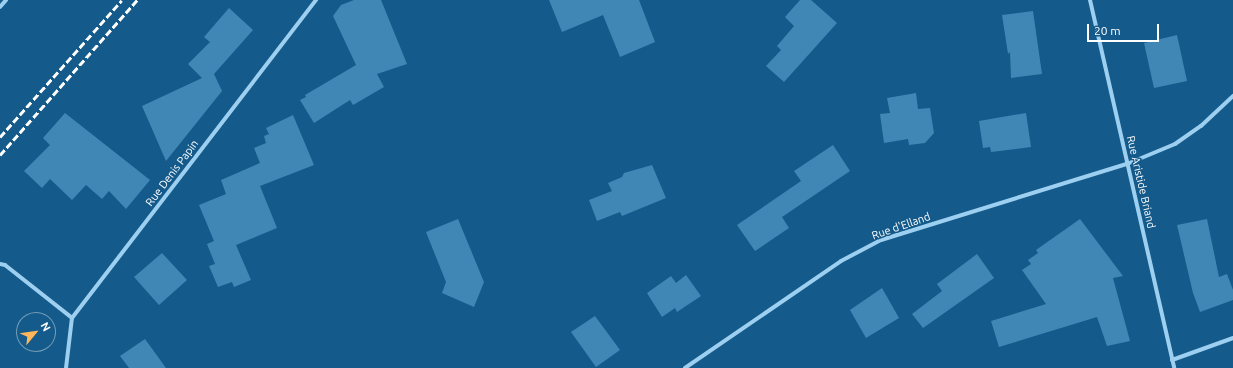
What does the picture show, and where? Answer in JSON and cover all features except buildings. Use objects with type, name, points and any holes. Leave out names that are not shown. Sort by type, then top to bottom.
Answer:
[{"type":"street","points":[[0,7],[6,0]]},
{"type":"street","name":"Rue Denis Papin","points":[[72,318],[316,0]]},
{"type":"street","name":"Rue Aristide Briand","points":[[1090,0],[1174,368]]},
{"type":"street","name":"Rue d'Elland","points":[[685,368],[841,261],[881,240],[1127,164],[1175,144],[1201,126],[1233,96]]},
{"type":"street","points":[[0,264],[5,265],[72,318],[66,368]]},
{"type":"street","points":[[1172,360],[1233,338]]},
{"type":"railway","points":[[0,137],[122,0]]},
{"type":"railway","points":[[0,155],[137,0]]}]
